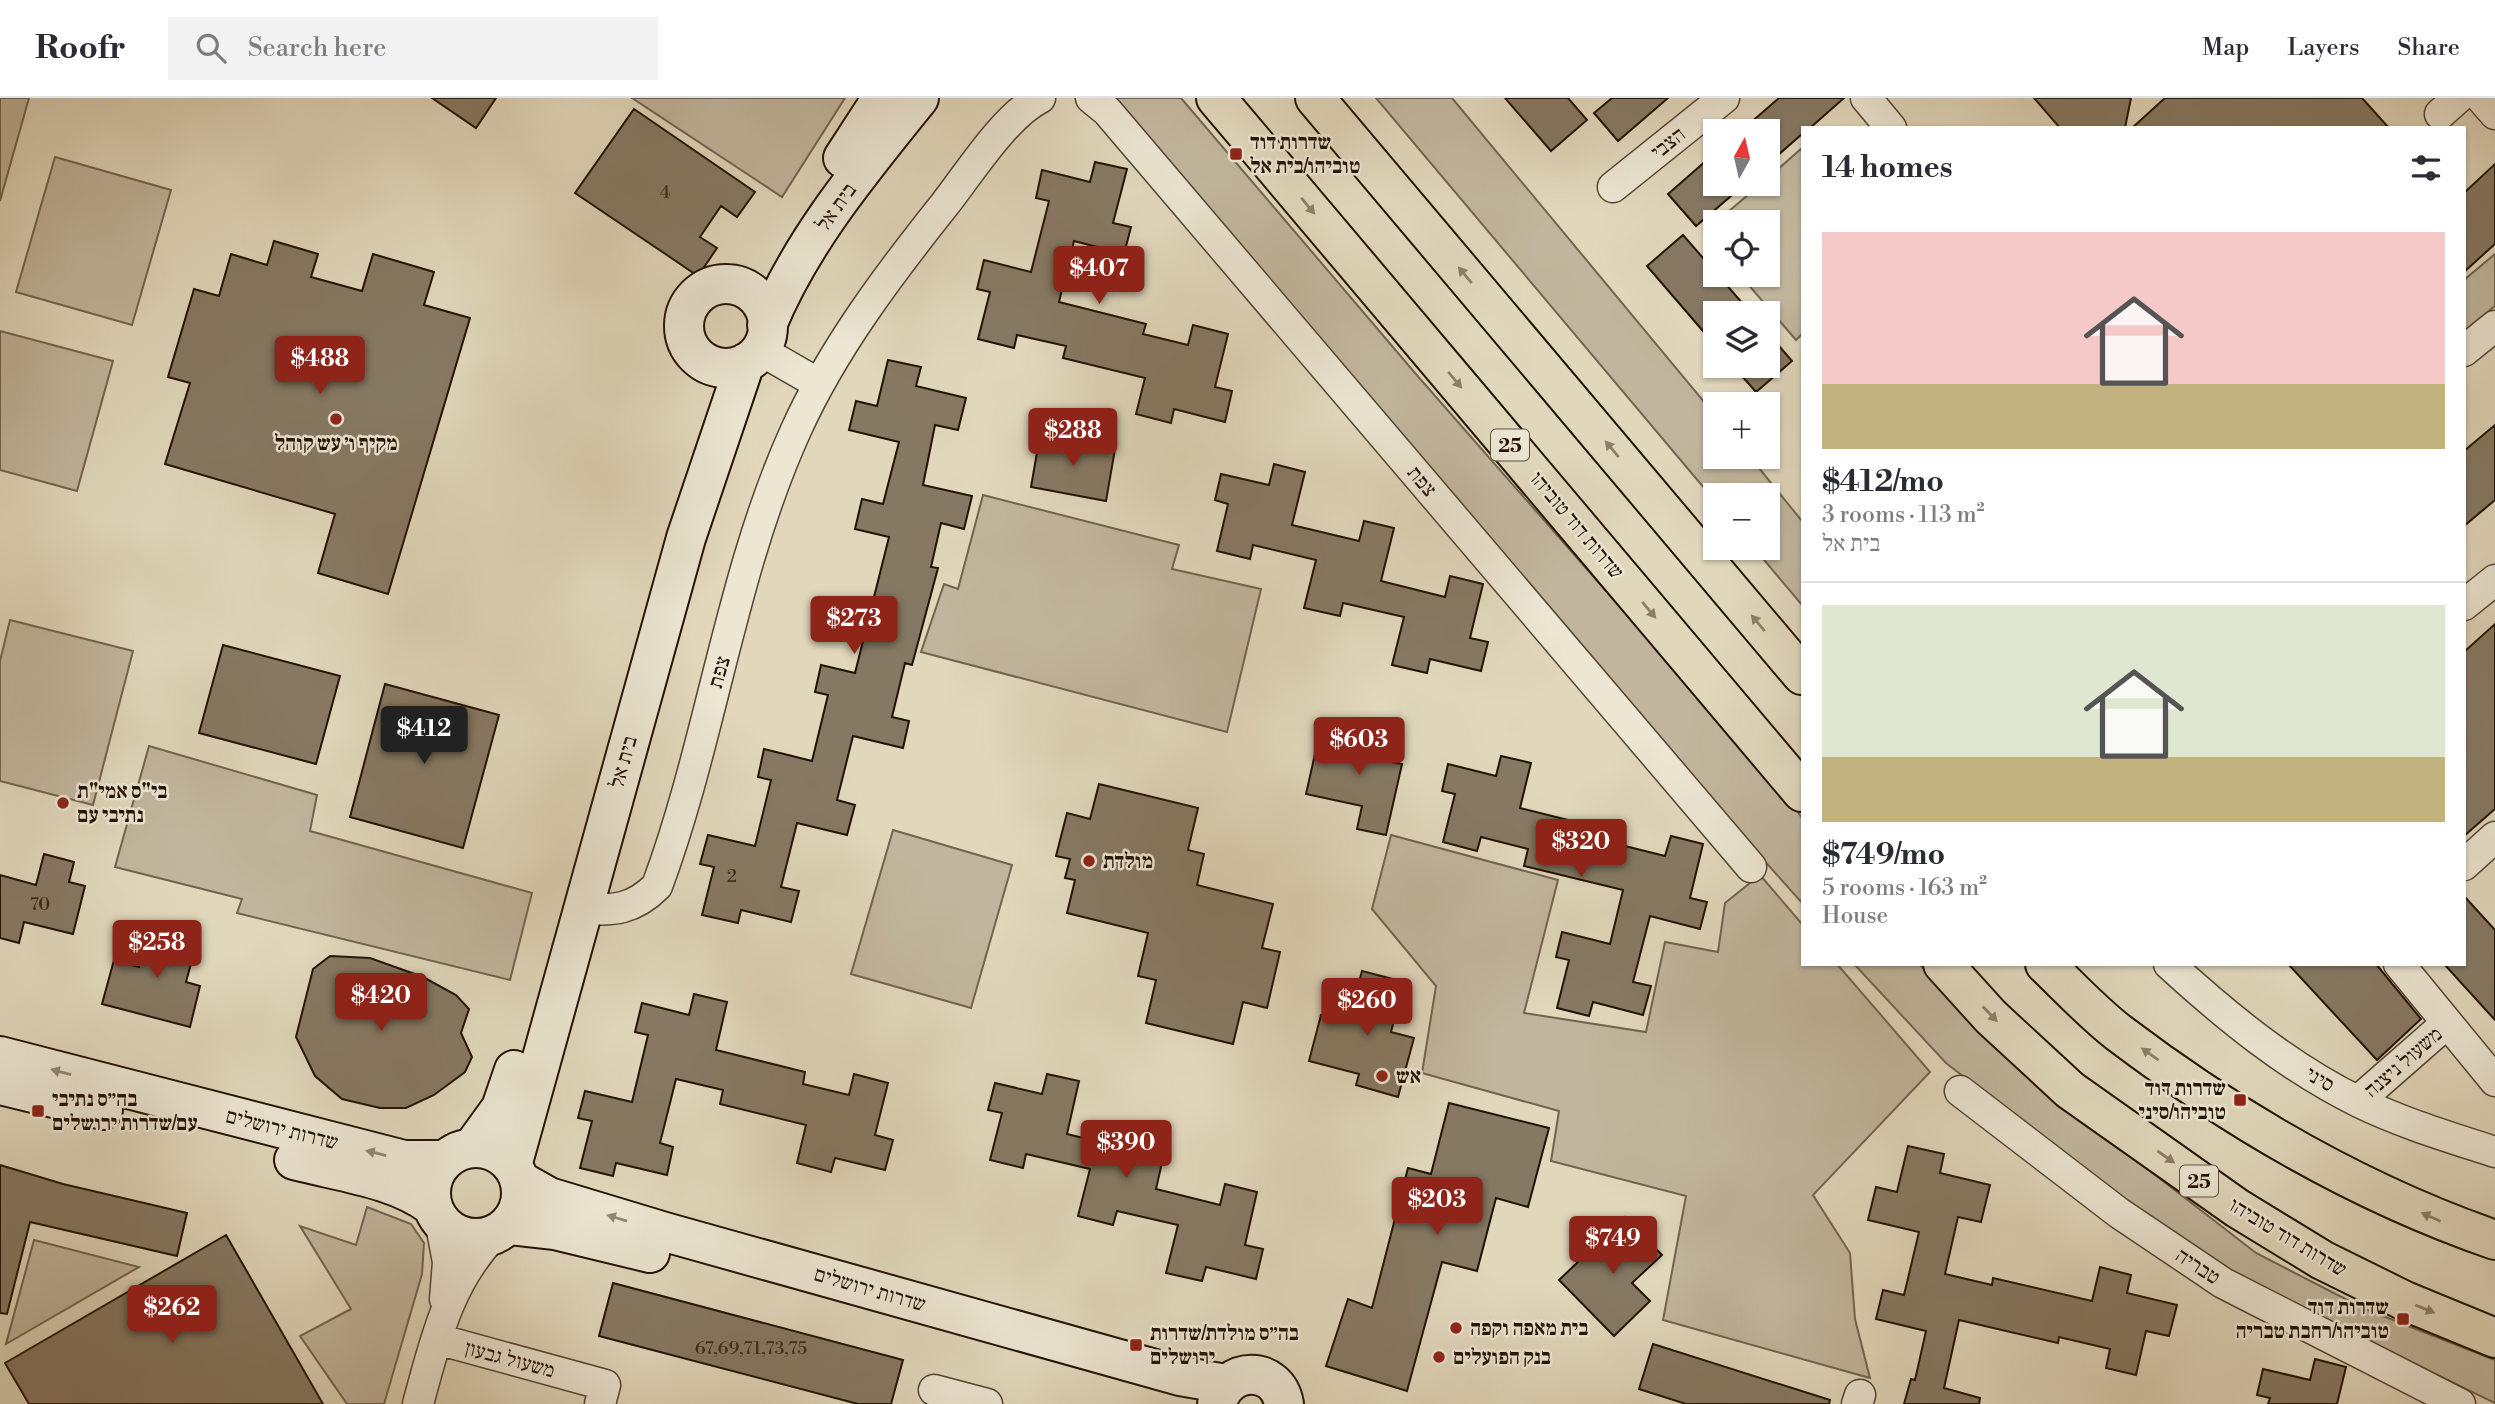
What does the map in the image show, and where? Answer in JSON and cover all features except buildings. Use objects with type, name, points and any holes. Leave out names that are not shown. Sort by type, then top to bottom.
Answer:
[{"type":"highway","name":"שדרות דוד טוביהו","points":[[1216,98],[1801,791]]},
{"type":"highway","points":[[1315,98],[1801,674]]},
{"type":"highway","name":"שדרות דוד טוביהו","points":[[1945,966],[1991,1017],[2070,1090],[2237,1208],[2322,1261],[2405,1301],[2495,1338]]},
{"type":"highway","points":[[2047,966],[2118,1031],[2278,1139],[2359,1184],[2441,1221],[2495,1240]]},
{"type":"street","name":"בית אל","points":[[731,285],[762,274],[777,256],[882,98]]},
{"type":"street","name":"בית אל","points":[[458,1154],[492,1124],[509,1090],[666,545],[714,398],[746,351],[810,241],[919,98]]},
{"type":"street","name":"צפת","points":[[582,908],[623,909],[642,901],[657,886],[759,528],[796,430],[819,384],[920,235],[995,141],[1029,104],[1040,98]]},
{"type":"street","name":"צפת","points":[[1091,98],[1107,111],[1751,867]]},
{"type":"street","name":"הצבי","points":[[1613,187],[1724,98]]},
{"type":"street","points":[[1866,98],[1889,126]]},
{"type":"street","points":[[2481,98],[2495,114]]},
{"type":"street","points":[[746,351],[765,312],[755,296],[731,285],[718,285],[700,293],[686,313],[684,327],[689,346],[696,356],[746,351],[819,384]]},
{"type":"street","points":[[2466,349],[2495,326]]},
{"type":"street","name":"בית אל","points":[[516,1173],[582,908],[686,538],[746,351]]},
{"type":"street","points":[[2466,603],[2495,580]]},
{"type":"street","points":[[2466,863],[2495,837]]},
{"type":"street","name":"סיני","points":[[2171,966],[2243,1028],[2293,1064],[2358,1101],[2495,1152]]},
{"type":"street","name":"משעול ניצנה","points":[[2401,966],[2495,1081]]},
{"type":"street","name":"משעול ניצנה","points":[[2358,1101],[2447,1023]]},
{"type":"street","name":"שדרות ירושלים","points":[[0,1056],[404,1160],[458,1154]]},
{"type":"street","name":"שדרות ירושלים","points":[[0,1085],[399,1188],[419,1196],[436,1213]]},
{"type":"street","name":"טבריה","points":[[1961,1091],[2119,1213],[2223,1283],[2460,1404]]},
{"type":"street","points":[[418,1404],[440,1326],[461,1275],[520,1204],[516,1173],[495,1152],[458,1154],[432,1182],[436,1213],[448,1262],[440,1326]]},
{"type":"street","name":"שדרות ירושלים","points":[[516,1173],[549,1197],[1180,1376],[1221,1394]]},
{"type":"street","points":[[436,1213],[465,1237],[480,1238],[501,1229]]},
{"type":"street","name":"שדרות ירושלים","points":[[501,1229],[555,1230],[653,1254],[1192,1404]]},
{"type":"street","name":"משעול גבעון","points":[[440,1326],[605,1385],[600,1404]]},
{"type":"street","points":[[1221,1394],[1242,1374],[1260,1374],[1278,1387],[1287,1401]]},
{"type":"street","points":[[934,1390],[987,1404]]},
{"type":"shaded area","points":[[0,98],[29,98],[0,201]]},
{"type":"shaded area","points":[[632,98],[845,98],[782,197]]},
{"type":"shaded area","points":[[1115,98],[1181,98],[1415,373],[1790,801],[1801,817],[1801,902],[1687,774]]},
{"type":"shaded area","points":[[1376,98],[1452,98],[1703,401],[1703,469],[1760,469],[1771,483],[1703,483],[1703,487]]},
{"type":"shaded area","points":[[1801,149],[1801,335],[1796,340],[1780,321],[1780,301],[1762,301],[1750,287],[1780,287],[1780,210],[1730,210],[1747,196],[1780,196],[1780,167]]},
{"type":"shaded area","points":[[55,157],[171,190],[132,325],[16,292]]},
{"type":"shaded area","points":[[2495,254],[2495,306],[2466,329],[2466,278]]},
{"type":"shaded area","points":[[0,331],[113,361],[77,491],[0,470]]},
{"type":"shaded area","points":[[1780,494],[1801,520],[1801,604],[1764,560],[1780,560]]},
{"type":"shaded area","points":[[983,495],[1179,545],[1172,569],[1261,589],[1227,732],[921,652],[944,584],[958,589]]},
{"type":"shaded area","points":[[10,620],[133,651],[93,805],[0,781],[0,661]]},
{"type":"shaded area","points":[[149,746],[317,795],[310,831],[532,893],[510,980],[237,913],[242,899],[115,867]]},
{"type":"shaded area","points":[[893,830],[1012,865],[971,1008],[851,974]]},
{"type":"shaded area","points":[[1391,835],[1558,880],[1524,1013],[1646,1032],[1665,942],[1718,952],[1725,903],[1760,875],[1801,923],[1801,966],[1839,966],[1930,1072],[1813,1195],[1850,1253],[1855,1319],[1870,1378],[1663,1320],[1686,1196],[1551,1161],[1559,1111],[1422,1073],[1436,986],[1372,909]]},
{"type":"shaded area","points":[[1856,966],[1921,966],[2061,1102],[2256,1253],[2365,1309],[2495,1360],[2495,1403],[2275,1296],[2160,1229],[1946,1063]]},
{"type":"shaded area","points":[[367,1207],[411,1224],[424,1243],[422,1274],[384,1404],[347,1404],[300,1336],[351,1309],[300,1226],[356,1245]]},
{"type":"shaded area","points":[[34,1240],[139,1267],[6,1344]]},
{"type":"place","name":"שדרות דוד טוביהו/בית אל","points":[[1236,154]]},
{"type":"place","name":"מקיף ו׳ עש קוהל","points":[[336,419]]},
{"type":"place","name":"בי\"ס אמי\"ת נתיבי עם","points":[[63,803]]},
{"type":"place","name":"מולדת","points":[[1089,861]]},
{"type":"place","name":"אש","points":[[1382,1076]]},
{"type":"place","name":"שדרות דוד טוביהו/סיני","points":[[2240,1100]]},
{"type":"place","name":"בה״ס נתיבי עם/שדרות ירושלים","points":[[38,1111]]},
{"type":"place","name":"שדרות דוד טוביהו/רחבת טבריה","points":[[2403,1319]]},
{"type":"place","name":"בית מאפה וקפה","points":[[1456,1328]]},
{"type":"place","name":"בה״ס מולדת/שדרות ירושלים","points":[[1136,1345]]},
{"type":"place","name":"בנק הפועלים","points":[[1439,1357]]}]
